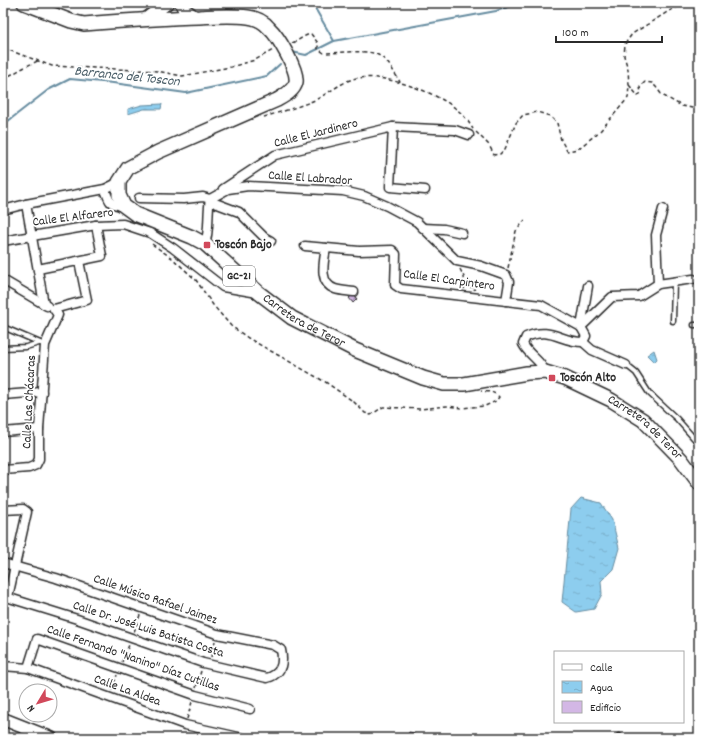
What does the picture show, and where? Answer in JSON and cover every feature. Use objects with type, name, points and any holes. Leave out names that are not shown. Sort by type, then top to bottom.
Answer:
[{"type":"main road","points":[[24,3],[71,21],[84,24],[174,17],[249,17],[262,22],[270,28],[282,46],[295,72],[296,82],[290,92],[277,100],[158,152],[128,168],[119,182],[119,194],[124,206]]},
{"type":"main road","name":"Carretera de Teror","points":[[124,206],[135,214],[192,237],[204,244],[259,293],[292,318],[355,350],[423,378],[444,384],[464,384],[527,373],[545,372],[565,378],[604,397],[643,420],[681,459],[699,483]]},
{"type":"street","points":[[146,19],[167,3]]},
{"type":"street","points":[[174,17],[175,3]]},
{"type":"street","points":[[181,3],[184,9],[195,17]]},
{"type":"street","points":[[393,127],[390,187],[425,190]]},
{"type":"street","name":"Calle El Jardinero","points":[[210,199],[232,182],[275,155],[393,127],[455,130],[469,135]]},
{"type":"street","points":[[3,210],[26,204],[105,189],[119,182]]},
{"type":"street","name":"Calle El Labrador","points":[[210,199],[228,189],[248,186],[343,192],[364,196],[417,222],[457,261]]},
{"type":"street","points":[[105,189],[109,200],[114,206],[124,206]]},
{"type":"street","points":[[139,198],[184,199],[203,197],[210,199],[215,203],[239,212],[264,237],[271,241]]},
{"type":"street","points":[[204,244],[208,234],[208,212],[210,199]]},
{"type":"street","points":[[26,204],[44,304]]},
{"type":"street","points":[[658,284],[656,235],[663,209]]},
{"type":"street","name":"Calle El Alfarero","points":[[3,241],[96,225],[123,224],[150,233],[173,248],[223,287],[259,293]]},
{"type":"street","points":[[38,269],[79,262],[102,256],[96,225]]},
{"type":"street","points":[[423,228],[444,229],[462,233]]},
{"type":"street","points":[[305,246],[326,248],[323,273],[326,283],[334,288],[354,292]]},
{"type":"street","name":"Calle El Carpintero","points":[[326,248],[359,251],[392,250],[396,254],[395,285],[401,289],[506,301]]},
{"type":"street","points":[[457,261],[481,266],[506,274],[509,282],[506,301],[541,305],[581,327],[586,336],[583,342]]},
{"type":"street","points":[[3,280],[54,309],[87,300],[79,262]]},
{"type":"street","points":[[223,287],[234,285],[242,278]]},
{"type":"street","points":[[581,327],[612,297],[639,296],[658,284],[674,281],[696,280]]},
{"type":"street","points":[[581,327],[588,286]]},
{"type":"street","name":"Calle Las Chácaras","points":[[3,470],[29,468],[36,465],[38,459],[42,392],[42,344],[58,315],[54,309]]},
{"type":"street","points":[[545,372],[542,364],[527,351],[523,344],[526,337],[535,333],[550,334],[577,342],[583,342],[592,350],[626,365]]},
{"type":"street","points":[[3,395],[42,392]]},
{"type":"street","points":[[3,432],[39,429]]},
{"type":"street","points":[[3,510],[23,509],[27,512],[16,566],[6,596]]},
{"type":"street","name":"Calle Músico Rafael Jaimez","points":[[3,563],[56,578],[217,634],[273,645],[281,650],[282,658],[280,670]]},
{"type":"street","name":"Calle Dr. José Luis Batista Costa","points":[[6,596],[209,665],[267,678],[274,676],[280,670]]},
{"type":"street","name":"Calle Fernando \"Nanino\" Díaz Cutillas","points":[[28,668],[37,639],[195,695],[250,708]]},
{"type":"street","name":"Calle La Aldea","points":[[3,666],[28,668],[185,725],[243,738]]},
{"type":"street","points":[[3,719],[51,738]]},
{"type":"lane","points":[[673,322],[674,281]]},
{"type":"lane","points":[[3,327],[42,344]]},
{"type":"lane","points":[[3,348],[26,347],[42,344]]},
{"type":"lane","points":[[626,365],[636,373],[649,393],[677,419],[699,444]]},
{"type":"path","points":[[261,118],[315,100],[349,80],[359,78],[378,78],[426,91],[455,107],[489,145],[494,155],[500,154],[505,149],[516,123],[523,115],[537,112],[550,116],[557,123],[560,140],[567,151],[578,149],[600,131],[628,98],[628,69],[624,56],[624,44],[632,34],[669,11],[686,3]]},
{"type":"path","points":[[3,48],[52,66],[157,71],[182,76],[231,67],[249,61],[282,46],[296,42],[307,34],[311,34],[318,43],[318,49],[324,53],[374,53],[383,59],[394,70],[401,83]]},
{"type":"path","points":[[3,78],[14,74],[23,67],[38,60]]},
{"type":"path","points":[[629,86],[638,96],[641,93],[640,87],[645,82],[652,83],[662,95],[682,106],[699,111]]},
{"type":"path","points":[[506,274],[516,231],[525,220]]},
{"type":"path","points":[[150,233],[151,243],[172,258],[196,280],[213,306],[231,326],[248,338],[327,383],[354,402],[365,413],[371,415],[383,407],[420,409],[447,406],[461,408],[485,406],[496,401],[499,397],[497,394],[491,392],[470,390],[464,384]]},
{"type":"path","points":[[457,261],[464,277],[465,286]]},
{"type":"path","points":[[109,697],[142,608]]},
{"type":"path","points":[[209,665],[217,634]]},
{"type":"water","points":[[162,104],[161,109],[144,109],[128,114],[128,109],[142,105]]},
{"type":"water","points":[[654,350],[657,359],[654,362],[647,355]]},
{"type":"water","points":[[581,498],[601,503],[612,520],[619,548],[613,569],[601,581],[602,594],[594,609],[576,612],[562,602],[571,509]]},
{"type":"building","points":[[353,294],[357,299],[353,303],[349,298]]},
{"type":"building","points":[[409,732],[414,733],[413,737],[408,737]]},
{"type":"waterway","points":[[312,3],[334,41]]},
{"type":"waterway","name":"Barranco del Toscon","points":[[292,52],[306,55],[334,41],[496,11],[520,3]]},
{"type":"waterway","name":"Barranco del Toscon","points":[[3,125],[48,90],[70,79],[186,93],[267,76],[280,64]]},
{"type":"place","name":"Toscón Bajo","points":[[207,245]]},
{"type":"place","name":"Toscón Alto","points":[[552,378]]}]
